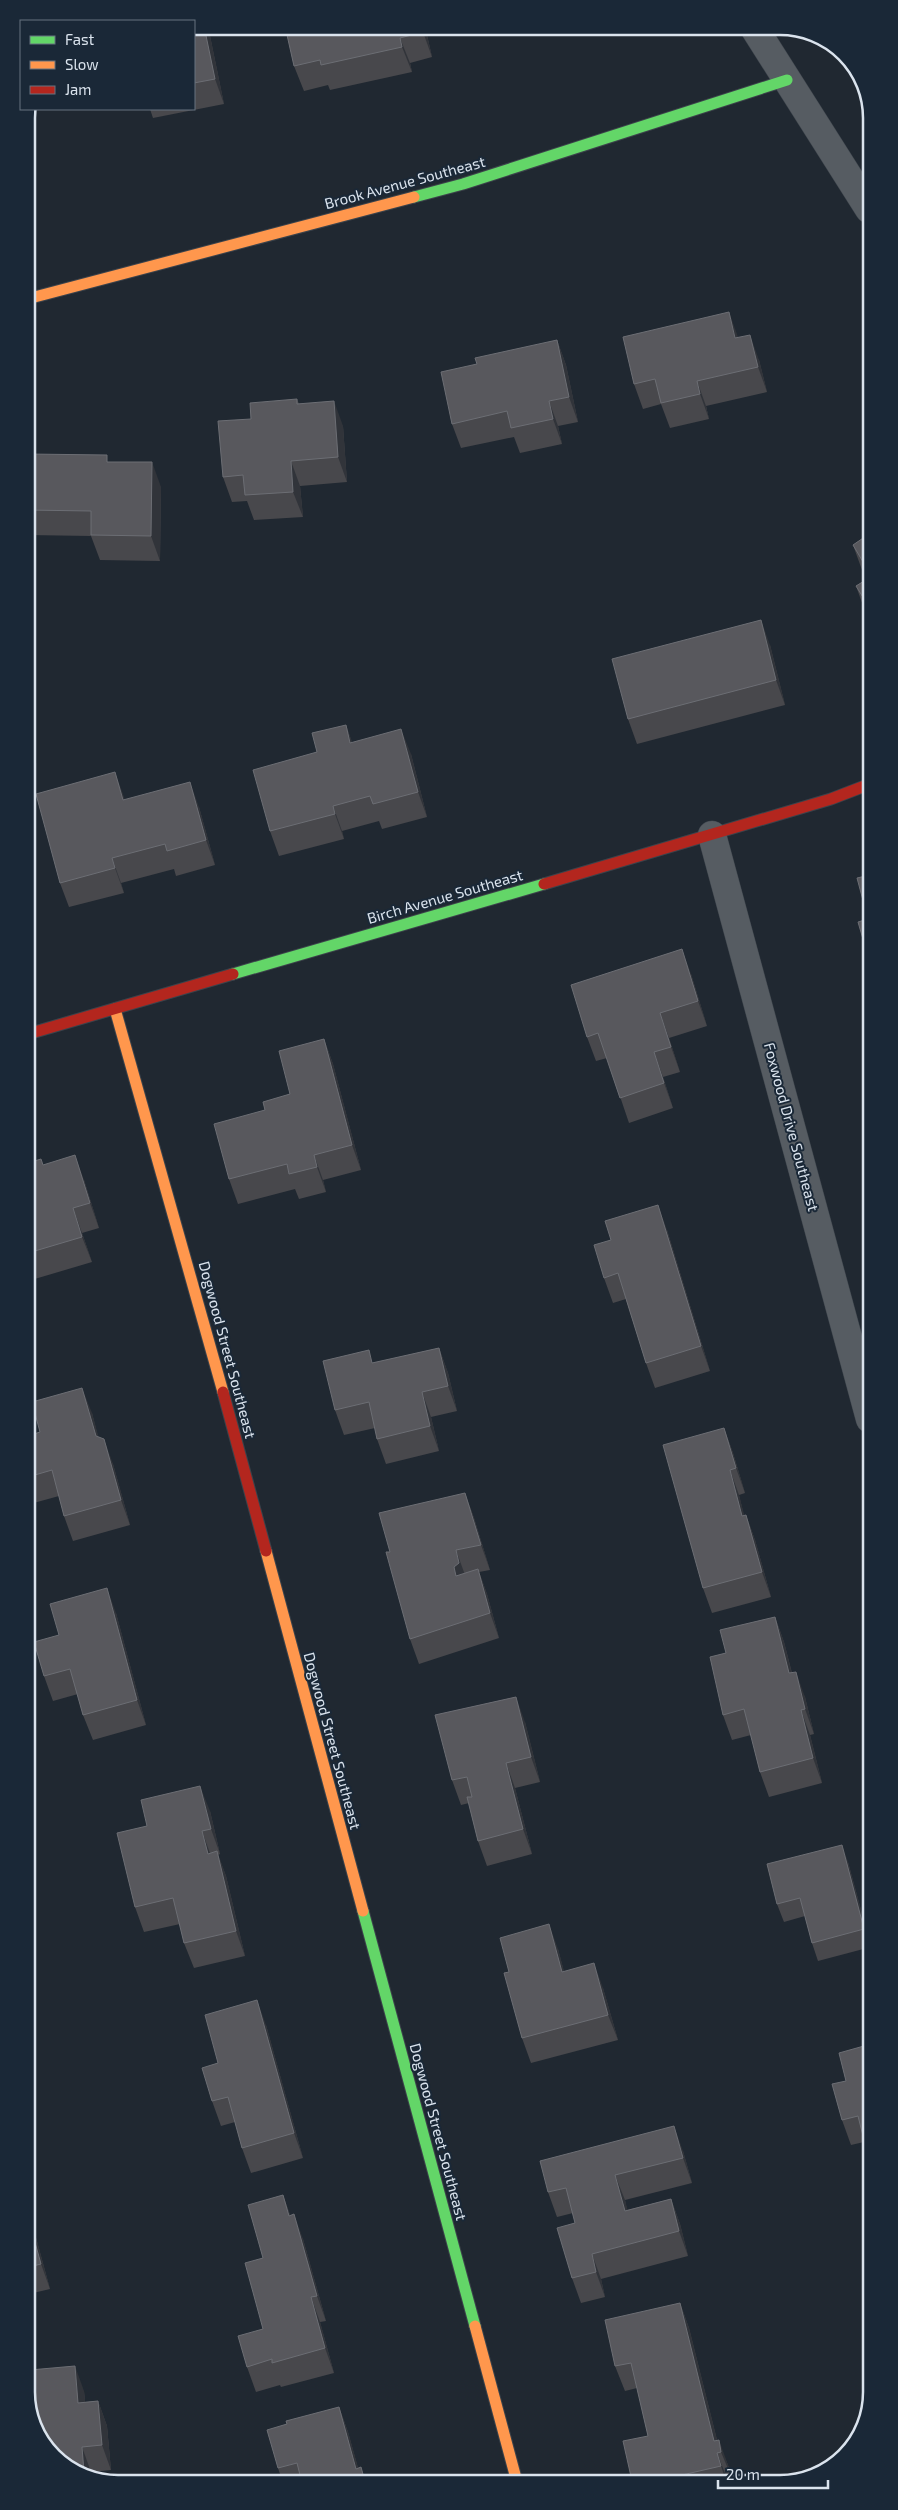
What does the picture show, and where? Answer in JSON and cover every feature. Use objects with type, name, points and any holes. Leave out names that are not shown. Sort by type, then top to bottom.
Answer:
[{"type":"street","points":[[759,35],[863,200]]},
{"type":"street","name":"Brook Avenue Southeast","points":[[35,297],[463,184],[787,80]]},
{"type":"street","name":"Birch Avenue Southeast","points":[[35,1032],[712,835],[830,800],[863,787]]},
{"type":"street","name":"Foxwood Drive Southeast","points":[[712,835],[863,1393]]},
{"type":"street","name":"Dogwood Street Southeast","points":[[115,1009],[206,1330],[514,2475]]},
{"type":"building","points":[[195,35],[206,35],[215,79],[195,83]]},
{"type":"building","points":[[287,35],[412,35],[400,38],[402,47],[321,65],[320,60],[294,66]]},
{"type":"building","points":[[729,312],[735,338],[750,335],[758,367],[697,381],[700,394],[661,403],[655,379],[634,384],[623,337]]},
{"type":"building","points":[[557,340],[569,397],[549,401],[553,419],[511,428],[507,411],[452,424],[441,372],[477,364],[475,358]]},
{"type":"building","points":[[297,399],[297,404],[334,401],[338,457],[291,461],[293,492],[245,495],[243,475],[223,477],[218,421],[251,419],[250,403]]},
{"type":"building","points":[[35,454],[107,455],[107,462],[152,462],[151,536],[91,535],[91,511],[35,510]]},
{"type":"building","points":[[863,538],[863,562],[853,545]]},
{"type":"building","points":[[863,582],[863,597],[856,586]]},
{"type":"building","points":[[761,620],[776,680],[628,719],[612,659]]},
{"type":"building","points":[[346,725],[350,743],[401,729],[418,792],[373,804],[370,796],[333,806],[335,814],[270,831],[253,770],[317,752],[312,733]]},
{"type":"building","points":[[115,772],[123,800],[190,782],[206,840],[167,851],[165,844],[112,858],[115,868],[60,883],[36,794]]},
{"type":"building","points":[[863,877],[863,900],[857,878]]},
{"type":"building","points":[[863,920],[863,939],[858,922]]},
{"type":"building","points":[[682,949],[698,1001],[660,1013],[671,1047],[654,1052],[664,1083],[620,1098],[598,1033],[587,1037],[571,985]]},
{"type":"building","points":[[324,1039],[352,1145],[314,1155],[317,1167],[289,1174],[287,1164],[229,1179],[214,1124],[265,1110],[263,1102],[290,1094],[279,1051]]},
{"type":"building","points":[[75,1155],[90,1203],[73,1208],[82,1237],[35,1251],[35,1161],[41,1159],[43,1165]]},
{"type":"building","points":[[658,1205],[701,1346],[646,1363],[618,1273],[604,1278],[594,1245],[611,1240],[605,1221]]},
{"type":"building","points":[[439,1348],[448,1386],[422,1392],[430,1426],[377,1439],[369,1402],[335,1410],[323,1361],[369,1350],[372,1363]]},
{"type":"building","points":[[82,1388],[96,1436],[104,1439],[121,1500],[64,1516],[52,1470],[35,1475],[35,1434],[40,1432],[35,1413],[35,1401]]},
{"type":"building","points":[[724,1428],[736,1468],[730,1470],[742,1516],[746,1515],[762,1572],[703,1588],[663,1445]]},
{"type":"building","points":[[465,1493],[481,1545],[456,1550],[459,1563],[454,1567],[456,1576],[478,1569],[490,1613],[410,1639],[386,1552],[390,1552],[379,1513]]},
{"type":"building","points":[[107,1588],[137,1700],[83,1715],[70,1669],[44,1676],[35,1642],[59,1635],[50,1604]]},
{"type":"building","points":[[775,1617],[789,1673],[796,1672],[805,1709],[801,1710],[813,1758],[760,1772],[744,1709],[723,1715],[710,1657],[726,1653],[720,1630]]},
{"type":"building","points":[[516,1697],[531,1757],[506,1763],[523,1829],[478,1841],[467,1797],[472,1797],[467,1777],[452,1780],[435,1715]]},
{"type":"building","points":[[200,1786],[211,1829],[202,1831],[208,1854],[217,1851],[236,1931],[184,1943],[173,1898],[135,1907],[117,1833],[147,1826],[141,1800]]},
{"type":"building","points":[[842,1845],[863,1929],[812,1943],[800,1898],[777,1904],[767,1864]]},
{"type":"building","points":[[549,1924],[562,1972],[594,1963],[608,2015],[522,2038],[504,1973],[509,1972],[500,1938]]},
{"type":"building","points":[[257,2000],[294,2133],[242,2148],[228,2097],[212,2101],[202,2068],[218,2063],[205,2015]]},
{"type":"building","points":[[863,2046],[863,2136],[858,2116],[842,2120],[832,2084],[846,2081],[839,2053]]},
{"type":"building","points":[[674,2126],[683,2158],[615,2175],[625,2211],[671,2199],[679,2231],[592,2254],[596,2272],[572,2278],[557,2228],[575,2223],[566,2188],[548,2192],[540,2161]]},
{"type":"building","points":[[283,2195],[289,2216],[294,2214],[317,2296],[311,2297],[325,2348],[272,2363],[272,2359],[247,2367],[238,2336],[263,2329],[245,2263],[263,2258],[248,2205]]},
{"type":"building","points":[[35,2242],[41,2264],[35,2266]]},
{"type":"building","points":[[680,2303],[714,2441],[719,2440],[721,2452],[717,2453],[721,2466],[682,2475],[631,2475],[623,2441],[648,2436],[631,2363],[615,2366],[605,2320]]},
{"type":"building","points":[[75,2366],[78,2403],[98,2401],[102,2445],[82,2447],[84,2468],[72,2461],[56,2447],[41,2424],[36,2403],[35,2370]]},
{"type":"building","points":[[339,2407],[356,2469],[361,2467],[363,2475],[300,2475],[297,2463],[278,2468],[267,2430],[287,2424],[286,2421]]},
{"type":"traffic: fast","points":[[414,197],[463,184],[787,80]]},
{"type":"traffic: fast","points":[[233,974],[544,884]]},
{"type":"traffic: fast","points":[[363,1911],[475,2326]]},
{"type":"traffic: slow","points":[[35,297],[414,197]]},
{"type":"traffic: slow","points":[[115,1009],[223,1392]]},
{"type":"traffic: slow","points":[[266,1551],[363,1911]]},
{"type":"traffic: slow","points":[[475,2326],[515,2475]]},
{"type":"traffic: jam","points":[[544,884],[831,799],[863,787]]},
{"type":"traffic: jam","points":[[35,1032],[233,974]]},
{"type":"traffic: jam","points":[[223,1392],[266,1551]]}]
